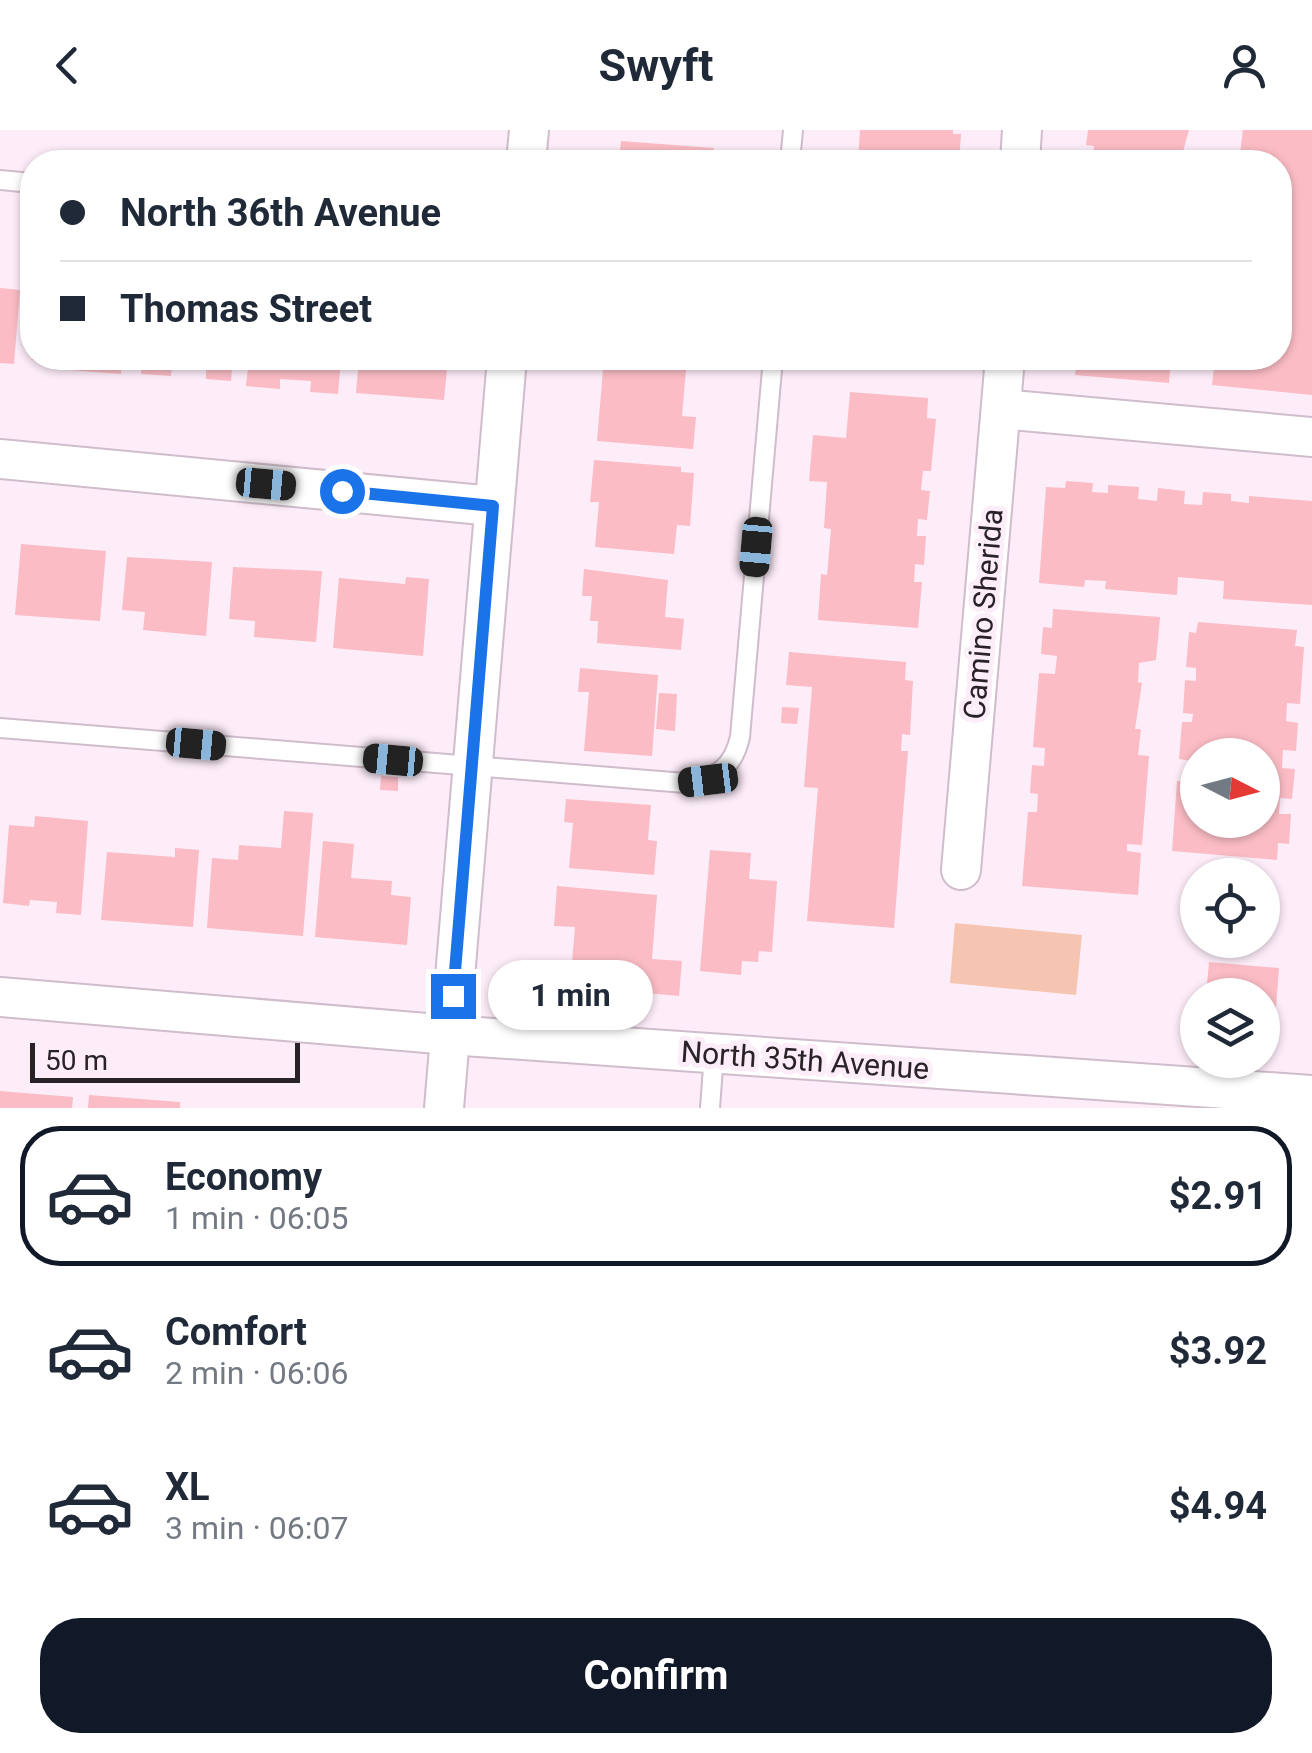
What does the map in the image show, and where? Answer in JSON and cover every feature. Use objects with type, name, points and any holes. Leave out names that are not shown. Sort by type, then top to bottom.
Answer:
[{"type":"street","points":[[444,1108],[506,370]]},
{"type":"street","name":"Camino Sherida","points":[[961,870],[1005,370]]},
{"type":"street","points":[[1002,410],[1312,437]]},
{"type":"street","points":[[0,459],[493,506]]},
{"type":"street","name":"North 35th Avenue","points":[[0,997],[714,1053],[1136,1096],[1312,1095]]},
{"type":"lane","points":[[0,728],[685,783],[708,780],[735,758],[740,737],[772,370]]},
{"type":"lane","points":[[710,1108],[714,1053]]},
{"type":"shaded area","points":[[955,923],[1082,935],[1076,995],[950,983]]},
{"type":"building","points":[[860,130],[953,130],[953,134],[961,134],[960,150],[859,150]]},
{"type":"building","points":[[1088,130],[1189,130],[1183,150],[1094,150],[1094,146],[1086,145]]},
{"type":"building","points":[[1243,130],[1312,130],[1312,395],[1212,385],[1214,370],[1292,370],[1292,150],[1240,150]]},
{"type":"building","points":[[621,141],[714,148],[714,150],[620,150]]},
{"type":"building","points":[[0,288],[20,290],[14,364],[0,363]]},
{"type":"building","points":[[68,370],[121,370],[121,374]]},
{"type":"building","points":[[141,370],[172,370],[171,376],[141,374]]},
{"type":"building","points":[[206,370],[232,370],[231,381],[206,379]]},
{"type":"building","points":[[248,370],[340,370],[338,394],[310,392],[311,381],[280,379],[280,389],[246,386]]},
{"type":"building","points":[[358,370],[447,370],[444,400],[356,393]]},
{"type":"building","points":[[603,370],[686,370],[682,416],[696,417],[693,449],[597,441]]},
{"type":"building","points":[[1076,370],[1170,370],[1169,383],[1075,375]]},
{"type":"building","points":[[850,392],[928,398],[927,418],[936,419],[931,471],[923,471],[921,490],[930,491],[927,520],[918,519],[917,536],[926,536],[924,565],[915,564],[914,582],[922,582],[918,628],[818,620],[821,574],[827,575],[831,529],[824,528],[827,482],[809,481],[813,435],[846,438]]},
{"type":"building","points":[[594,460],[681,467],[681,472],[694,473],[690,526],[677,525],[674,554],[595,547],[599,502],[590,502]]},
{"type":"building","points":[[1066,481],[1093,483],[1092,492],[1108,493],[1108,485],[1139,487],[1138,499],[1157,501],[1158,488],[1185,491],[1184,504],[1202,505],[1203,492],[1231,494],[1231,501],[1249,503],[1249,496],[1312,501],[1312,605],[1223,599],[1224,581],[1178,577],[1177,595],[1105,589],[1106,581],[1085,580],[1084,587],[1039,583],[1046,487],[1065,488]]},
{"type":"building","points":[[21,544],[106,551],[100,621],[15,615]]},
{"type":"building","points":[[127,557],[212,562],[206,636],[143,630],[145,612],[122,610]]},
{"type":"building","points":[[233,567],[322,571],[316,642],[254,637],[255,621],[229,619]]},
{"type":"building","points":[[584,569],[668,580],[665,617],[684,619],[681,650],[597,643],[598,621],[590,621],[592,596],[582,596]]},
{"type":"building","points":[[406,577],[429,579],[423,656],[333,648],[339,578],[405,584]]},
{"type":"building","points":[[1053,609],[1160,617],[1156,660],[1139,663],[1138,682],[1142,683],[1135,729],[1141,729],[1138,755],[1149,756],[1142,845],[1127,844],[1127,851],[1141,853],[1138,895],[1022,886],[1028,812],[1037,812],[1038,794],[1030,793],[1032,765],[1044,766],[1045,748],[1033,747],[1039,673],[1055,674],[1057,656],[1041,654],[1043,627],[1052,628]]},
{"type":"building","points":[[1198,622],[1297,630],[1295,646],[1304,647],[1300,704],[1287,703],[1286,721],[1298,723],[1296,751],[1283,750],[1282,768],[1295,769],[1292,799],[1280,798],[1280,738],[1181,738],[1182,722],[1192,722],[1193,714],[1183,713],[1185,680],[1196,681],[1196,668],[1186,667],[1189,632],[1196,633]]},
{"type":"building","points":[[789,652],[906,662],[905,680],[913,681],[910,735],[902,734],[901,751],[908,751],[894,928],[807,921],[818,788],[804,787],[812,687],[786,685]]},
{"type":"building","points":[[580,668],[658,675],[652,756],[584,751],[589,692],[578,692]]},
{"type":"building","points":[[659,693],[677,694],[675,731],[656,729]]},
{"type":"building","points":[[782,707],[799,708],[797,724],[781,723]]},
{"type":"building","points":[[381,776],[398,777],[398,791],[380,790]]},
{"type":"building","points":[[1177,781],[1180,838],[1280,838],[1280,814],[1291,814],[1289,844],[1278,843],[1277,858],[1172,851]]},
{"type":"building","points":[[566,799],[651,805],[648,840],[657,841],[654,875],[569,868],[573,823],[564,822]]},
{"type":"building","points":[[284,811],[313,813],[303,936],[207,928],[212,858],[238,860],[239,845],[281,848]]},
{"type":"building","points":[[35,816],[88,821],[81,915],[56,913],[57,902],[30,900],[29,906],[3,903],[9,825],[34,827]]},
{"type":"building","points":[[323,841],[354,844],[351,878],[392,881],[391,895],[411,897],[407,945],[315,937]]},
{"type":"building","points":[[175,848],[199,850],[193,927],[101,920],[107,852],[175,857]]},
{"type":"building","points":[[710,850],[751,853],[749,879],[777,881],[772,952],[759,951],[758,962],[742,961],[741,975],[700,971]]},
{"type":"building","points":[[557,886],[657,895],[652,959],[682,961],[679,996],[570,986],[575,927],[554,926]]},
{"type":"building","points":[[1209,962],[1279,968],[1278,978],[1208,978]]},
{"type":"building","points":[[0,1091],[73,1097],[72,1108],[0,1108]]},
{"type":"building","points":[[89,1095],[180,1102],[180,1108],[88,1108]]},
{"type":"route","points":[[342,491],[493,506],[453,996]]}]
